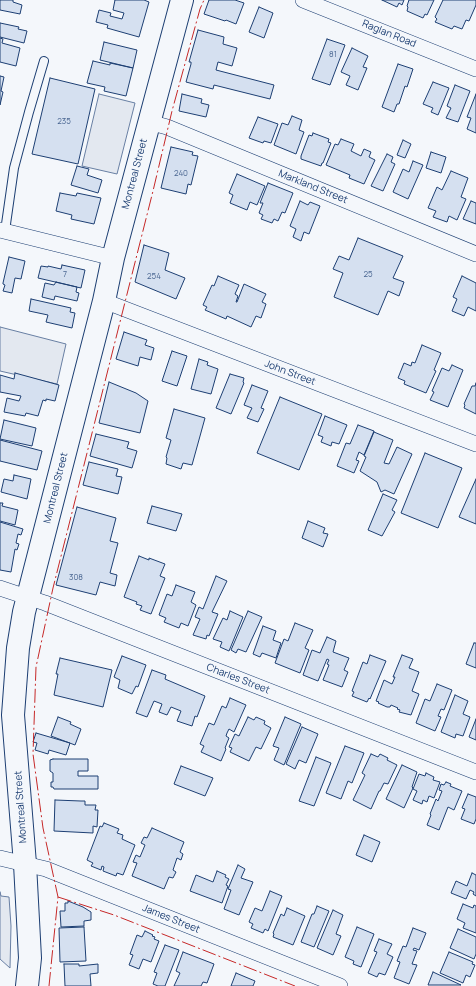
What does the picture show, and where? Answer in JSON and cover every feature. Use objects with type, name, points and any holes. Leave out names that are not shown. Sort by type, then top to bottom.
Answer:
[{"type":"main road","name":"Montreal Street","points":[[27,986],[30,958],[14,715],[18,648],[24,612],[104,301],[113,258],[182,0]]},
{"type":"street","name":"Raglan Road","points":[[303,0],[476,68]]},
{"type":"street","points":[[330,11],[341,0]]},
{"type":"street","name":"Markland Street","points":[[149,122],[167,127],[476,254]]},
{"type":"street","points":[[2,230],[113,258]]},
{"type":"street","name":"John Street","points":[[104,301],[476,444]]},
{"type":"street","name":"Charles Street","points":[[0,588],[28,596],[476,772]]},
{"type":"street","name":"James Street","points":[[0,858],[46,869],[340,986]]},
{"type":"lane","points":[[2,230],[14,168],[28,112],[44,61]]},
{"type":"shaded area","points":[[99,94],[135,103],[117,174],[82,166]]},
{"type":"shaded area","points":[[0,327],[66,344],[57,384],[0,371]]},
{"type":"shaded area","points":[[0,892],[1,896],[9,897],[11,926],[10,968],[0,959]]},
{"type":"building","points":[[0,0],[13,0],[13,2],[22,5],[20,14],[0,10]]},
{"type":"building","points":[[115,0],[144,0],[149,2],[139,37],[107,28],[108,25],[96,22],[99,10],[111,13],[110,16],[122,19],[124,13],[113,10]]},
{"type":"building","points":[[209,0],[235,0],[244,3],[236,24],[204,14]]},
{"type":"building","points":[[382,0],[404,0],[402,5],[399,3],[397,7]]},
{"type":"building","points":[[409,0],[434,0],[427,15],[425,14],[423,18],[407,11]]},
{"type":"building","points":[[443,0],[476,0],[476,5],[469,21],[466,20],[462,29],[454,26],[452,29],[435,22],[437,19],[435,17]]},
{"type":"building","points":[[259,7],[273,13],[264,38],[249,32]]},
{"type":"building","points":[[0,23],[19,27],[18,29],[27,31],[24,43],[0,37]]},
{"type":"building","points":[[198,30],[224,37],[223,44],[237,48],[232,66],[218,62],[216,70],[274,85],[270,99],[214,85],[213,89],[186,82],[191,64],[191,62],[189,62]]},
{"type":"building","points":[[0,38],[3,39],[2,43],[20,48],[16,66],[0,62]]},
{"type":"building","points":[[327,39],[345,45],[330,85],[312,79]]},
{"type":"building","points":[[104,42],[137,50],[133,68],[100,60]]},
{"type":"building","points":[[352,48],[368,56],[363,67],[367,68],[358,90],[346,85],[350,76],[341,72]]},
{"type":"building","points":[[93,61],[133,68],[126,96],[104,91],[105,87],[87,83]]},
{"type":"building","points":[[398,64],[413,69],[407,87],[405,86],[399,104],[397,104],[394,112],[382,107]]},
{"type":"building","points":[[0,76],[4,77],[0,105]]},
{"type":"building","points":[[50,78],[95,89],[78,164],[32,154]]},
{"type":"building","points":[[433,82],[449,88],[438,115],[431,112],[433,108],[423,104]]},
{"type":"building","points":[[455,85],[470,91],[458,122],[446,118],[451,108],[447,106]]},
{"type":"building","points":[[182,94],[202,99],[201,103],[209,105],[206,117],[179,111]]},
{"type":"building","points":[[476,94],[476,133],[467,129],[471,118],[467,117]]},
{"type":"building","points":[[292,116],[302,120],[299,130],[304,132],[296,154],[274,145],[282,123],[288,125]]},
{"type":"building","points":[[258,117],[278,124],[271,143],[264,141],[263,143],[249,138]]},
{"type":"building","points":[[313,133],[329,139],[328,142],[331,143],[321,166],[301,159],[309,135],[312,136]]},
{"type":"building","points":[[341,139],[354,144],[351,151],[361,156],[364,149],[371,152],[369,157],[375,160],[364,184],[349,178],[350,175],[326,165],[335,144],[338,145]]},
{"type":"building","points":[[403,140],[411,144],[405,158],[397,155]]},
{"type":"building","points":[[171,147],[193,152],[192,155],[198,156],[191,185],[188,184],[186,194],[161,188]]},
{"type":"building","points":[[431,152],[446,157],[441,173],[426,168]]},
{"type":"building","points":[[387,154],[393,157],[391,162],[395,164],[383,191],[371,186]]},
{"type":"building","points":[[413,161],[423,165],[408,199],[393,192],[403,169],[409,172]]},
{"type":"building","points":[[77,166],[89,169],[87,175],[102,180],[98,193],[71,185]]},
{"type":"building","points":[[451,171],[468,178],[461,197],[466,199],[457,220],[449,216],[447,222],[433,217],[436,211],[428,208],[437,187],[442,190]]},
{"type":"building","points":[[237,174],[265,186],[257,205],[250,202],[247,210],[230,203],[233,195],[229,193]]},
{"type":"building","points":[[268,183],[293,193],[285,213],[282,212],[278,221],[274,219],[272,223],[261,219],[263,215],[259,213],[263,203],[260,203]]},
{"type":"building","points":[[60,193],[76,196],[77,193],[101,198],[94,224],[71,219],[72,215],[56,211]]},
{"type":"building","points":[[300,201],[308,205],[310,202],[320,206],[309,234],[304,232],[301,241],[293,237],[296,229],[290,226]]},
{"type":"building","points":[[471,201],[476,203],[476,224],[463,219]]},
{"type":"building","points":[[358,238],[403,256],[393,278],[404,282],[399,296],[388,291],[378,315],[334,297],[343,273],[333,269],[339,256],[349,260]]},
{"type":"building","points":[[144,245],[169,253],[165,270],[185,278],[176,299],[135,282]]},
{"type":"building","points":[[9,257],[25,261],[21,279],[15,278],[12,293],[3,291],[5,285],[3,283]]},
{"type":"building","points":[[62,265],[85,270],[81,288],[38,278],[41,266],[61,269]]},
{"type":"building","points":[[218,276],[239,285],[235,294],[238,296],[236,302],[244,284],[266,294],[262,302],[266,304],[261,318],[256,316],[251,327],[227,316],[226,319],[205,310],[207,307],[203,305]]},
{"type":"building","points":[[462,276],[476,283],[476,311],[468,307],[464,316],[452,311],[457,299],[453,297]]},
{"type":"building","points":[[56,282],[77,287],[76,292],[79,293],[77,301],[55,296],[54,300],[42,297],[45,283],[54,285]]},
{"type":"building","points":[[31,299],[71,308],[70,312],[75,313],[72,328],[46,322],[48,315],[29,311]]},
{"type":"building","points":[[124,332],[147,340],[145,345],[154,348],[151,360],[140,357],[138,366],[116,359]]},
{"type":"building","points":[[422,345],[441,353],[434,370],[436,371],[426,393],[404,384],[405,381],[398,378],[404,363],[411,366],[412,362],[415,363]]},
{"type":"building","points":[[172,351],[187,356],[177,386],[162,381]]},
{"type":"building","points":[[199,359],[208,362],[207,365],[218,369],[211,394],[191,389]]},
{"type":"building","points":[[452,365],[463,370],[448,407],[430,400],[434,392],[432,391],[442,368],[449,371]]},
{"type":"building","points":[[15,373],[59,385],[55,401],[46,399],[46,401],[43,400],[38,416],[26,413],[25,416],[4,412],[7,398],[19,401],[21,396],[0,392],[0,375],[14,379]]},
{"type":"building","points":[[230,374],[244,378],[244,383],[231,414],[216,408]]},
{"type":"building","points":[[109,382],[136,393],[148,401],[140,433],[99,423]]},
{"type":"building","points":[[476,383],[476,414],[464,408],[464,404],[472,386],[475,386]]},
{"type":"building","points":[[252,385],[268,391],[261,408],[264,409],[258,422],[247,418],[252,408],[244,405]]},
{"type":"building","points":[[280,397],[322,414],[299,470],[257,453]]},
{"type":"building","points":[[174,409],[205,418],[192,465],[183,463],[181,469],[166,464],[166,457],[171,440],[166,438]]},
{"type":"building","points":[[325,416],[347,425],[339,444],[332,442],[331,446],[321,442],[323,437],[318,435]]},
{"type":"building","points":[[4,420],[36,428],[32,446],[0,439]]},
{"type":"building","points":[[358,425],[374,431],[364,455],[359,452],[356,460],[359,461],[354,473],[337,466],[346,443],[350,444]]},
{"type":"building","points":[[374,432],[393,440],[384,463],[389,464],[397,447],[412,454],[394,494],[385,490],[381,492],[377,482],[360,471],[366,457],[364,456]]},
{"type":"building","points":[[96,434],[129,442],[127,448],[137,451],[132,468],[90,456]]},
{"type":"building","points":[[0,440],[42,451],[37,470],[0,461]]},
{"type":"building","points":[[425,453],[462,468],[438,528],[401,513]]},
{"type":"building","points":[[89,462],[118,469],[116,476],[122,477],[118,494],[83,485]]},
{"type":"building","points":[[14,475],[31,479],[27,499],[1,492],[4,479],[13,481]]},
{"type":"building","points":[[476,479],[476,524],[459,517]]},
{"type":"building","points":[[383,494],[397,500],[392,510],[395,512],[382,536],[368,530]]},
{"type":"building","points":[[0,503],[3,503],[2,506],[18,510],[15,525],[0,521]]},
{"type":"building","points":[[152,506],[182,514],[176,531],[147,523]]},
{"type":"building","points":[[77,507],[116,518],[110,541],[118,543],[110,573],[117,575],[115,586],[100,582],[96,595],[56,585]]},
{"type":"building","points":[[308,521],[325,528],[323,533],[328,534],[323,547],[302,538]]},
{"type":"building","points":[[0,522],[23,529],[21,535],[18,534],[16,543],[19,544],[17,550],[15,549],[11,572],[0,570]]},
{"type":"building","points":[[139,556],[165,564],[160,576],[165,578],[151,614],[140,610],[142,606],[136,604],[137,602],[124,597]]},
{"type":"building","points":[[216,576],[227,581],[212,612],[218,614],[209,636],[207,635],[206,639],[193,635],[200,619],[195,617],[199,607],[203,609]]},
{"type":"building","points":[[176,585],[195,592],[191,602],[196,605],[188,626],[181,623],[179,628],[164,622],[166,618],[159,615],[167,594],[172,596]]},
{"type":"building","points":[[230,611],[243,617],[229,651],[220,647],[222,642],[213,639],[223,618],[227,620]]},
{"type":"building","points":[[248,611],[262,617],[246,652],[238,649],[236,653],[231,650]]},
{"type":"building","points":[[295,623],[313,630],[305,648],[309,650],[300,673],[275,663],[284,639],[288,641]]},
{"type":"building","points":[[263,626],[276,631],[273,640],[281,643],[276,658],[262,653],[260,657],[253,654]]},
{"type":"building","points":[[327,637],[336,641],[333,652],[349,658],[344,670],[348,672],[342,687],[323,680],[329,665],[327,664],[329,660],[327,659],[318,681],[303,675],[312,650],[320,653]]},
{"type":"building","points":[[474,643],[476,643],[476,668],[466,664]]},
{"type":"building","points":[[370,655],[386,661],[370,699],[369,698],[367,702],[352,696],[354,692],[352,691],[363,662],[367,664]]},
{"type":"building","points":[[402,655],[413,659],[409,668],[419,672],[412,691],[419,694],[411,715],[399,712],[400,710],[397,709],[398,708],[391,705],[390,707],[387,707],[376,701],[384,680],[392,684],[395,677],[393,677]]},
{"type":"building","points":[[122,656],[146,665],[138,687],[136,686],[132,694],[118,688],[120,680],[114,677]]},
{"type":"building","points":[[60,658],[112,670],[103,707],[54,695],[58,674],[56,674]]},
{"type":"building","points":[[152,670],[166,675],[165,679],[205,696],[197,717],[195,716],[192,726],[177,721],[181,711],[171,707],[167,715],[159,712],[162,704],[154,701],[147,717],[136,713]]},
{"type":"building","points":[[437,684],[452,690],[444,710],[441,709],[438,716],[441,717],[435,731],[416,723],[425,699],[430,701]]},
{"type":"building","points":[[455,695],[468,701],[463,714],[470,717],[463,736],[456,734],[455,738],[441,732]]},
{"type":"building","points":[[230,698],[246,705],[234,732],[229,729],[227,733],[226,736],[229,738],[221,761],[201,752],[204,746],[200,744],[209,723],[214,725],[222,706],[226,708]]},
{"type":"building","points":[[58,717],[71,722],[70,724],[81,729],[75,745],[51,736]]},
{"type":"building","points":[[248,717],[254,720],[256,717],[265,721],[264,724],[271,728],[261,749],[256,747],[249,761],[230,752],[232,748],[229,747],[235,734],[239,736]]},
{"type":"building","points":[[285,717],[301,724],[284,765],[274,760],[279,748],[273,746]]},
{"type":"building","points":[[476,719],[476,740],[469,737]]},
{"type":"building","points":[[302,727],[318,734],[306,763],[299,760],[295,769],[286,764]]},
{"type":"building","points":[[36,733],[70,743],[66,755],[49,750],[48,754],[35,750],[37,743],[33,742]]},
{"type":"building","points":[[345,746],[364,753],[352,783],[348,781],[341,799],[326,793]]},
{"type":"building","points":[[371,754],[378,757],[380,754],[388,758],[387,760],[397,765],[388,784],[384,783],[379,791],[371,809],[353,800],[365,775],[362,773]]},
{"type":"building","points":[[316,757],[331,763],[314,806],[299,801]]},
{"type":"building","points":[[88,759],[88,771],[78,771],[78,776],[98,776],[98,789],[54,789],[51,787],[51,782],[53,782],[53,773],[50,771],[50,760]]},
{"type":"building","points":[[402,765],[417,772],[412,787],[413,788],[404,808],[386,799]]},
{"type":"building","points":[[181,766],[213,778],[205,796],[174,784]]},
{"type":"building","points":[[426,773],[434,777],[433,780],[440,782],[434,798],[429,796],[427,802],[423,800],[422,804],[413,800],[417,791],[413,789],[419,774],[425,776]]},
{"type":"building","points":[[446,782],[451,784],[450,786],[462,791],[454,810],[448,807],[439,830],[427,825],[436,799],[438,801],[442,791],[439,790],[441,784],[444,785]]},
{"type":"building","points":[[468,794],[476,797],[476,819],[474,824],[461,819],[465,809],[462,808]]},
{"type":"building","points":[[55,800],[85,801],[85,805],[96,805],[95,810],[98,810],[97,827],[93,826],[93,833],[54,831]]},
{"type":"building","points":[[104,823],[119,829],[117,833],[123,835],[122,839],[135,845],[123,875],[117,873],[116,876],[103,871],[104,867],[102,866],[101,870],[91,866],[93,863],[87,860],[100,826],[102,827]]},
{"type":"building","points":[[152,828],[184,842],[180,852],[183,854],[181,860],[177,858],[173,870],[176,872],[173,878],[169,877],[164,889],[132,876],[137,863],[133,862],[136,855],[140,857],[145,845],[141,843],[144,837],[147,838]]},
{"type":"building","points":[[364,835],[380,842],[372,862],[356,855]]},
{"type":"building","points":[[238,865],[245,869],[241,878],[253,882],[239,915],[224,909],[231,890],[228,889]]},
{"type":"building","points":[[217,871],[226,875],[225,877],[229,879],[222,903],[190,891],[196,875],[213,882]]},
{"type":"building","points":[[472,873],[476,875],[476,896],[473,894],[474,892],[470,890],[466,899],[451,893],[456,881],[467,886]]},
{"type":"building","points":[[270,891],[282,896],[268,931],[265,929],[263,933],[251,928],[253,924],[249,922],[255,908],[262,911]]},
{"type":"building","points":[[68,901],[91,912],[91,920],[84,921],[84,926],[61,927],[60,911],[65,911],[65,903],[68,903]]},
{"type":"building","points":[[463,904],[473,908],[474,905],[476,906],[476,933],[463,928],[465,923],[457,919]]},
{"type":"building","points":[[317,906],[329,911],[314,947],[301,942],[312,914],[314,914]]},
{"type":"building","points":[[287,908],[305,916],[293,945],[273,937],[273,933],[281,914],[284,916]]},
{"type":"building","points":[[333,910],[343,915],[336,934],[341,936],[333,955],[317,948]]},
{"type":"building","points":[[84,927],[86,961],[60,962],[59,928]]},
{"type":"building","points":[[357,927],[374,934],[361,967],[353,964],[354,961],[345,957]]},
{"type":"building","points":[[413,928],[426,933],[419,950],[414,948],[413,950],[417,951],[412,964],[417,965],[409,984],[394,978],[400,962],[397,961],[403,946],[406,947]]},
{"type":"building","points":[[458,929],[476,937],[476,954],[474,959],[450,948]]},
{"type":"building","points":[[145,931],[153,935],[152,936],[155,937],[154,939],[159,941],[151,962],[143,959],[139,969],[129,965],[133,955],[130,954],[137,935],[142,937]]},
{"type":"building","points":[[379,939],[392,944],[387,954],[393,957],[385,975],[379,973],[377,977],[368,973],[377,952],[374,951]]},
{"type":"building","points":[[165,945],[179,950],[165,986],[158,986],[153,984],[157,973],[154,972]]},
{"type":"building","points":[[183,952],[214,964],[207,983],[203,982],[201,986],[174,986],[180,973],[176,971]]},
{"type":"building","points":[[449,952],[473,962],[472,964],[475,965],[470,977],[466,975],[463,983],[440,973]]},
{"type":"building","points":[[64,964],[79,964],[79,966],[98,964],[98,973],[90,974],[91,986],[65,986]]},
{"type":"building","points":[[433,972],[461,985],[428,985]]},
{"type":"building","points":[[236,973],[255,981],[253,986],[231,986]]},
{"type":"power","points":[[49,986],[58,897],[43,828],[33,754],[36,667],[53,588],[172,111],[200,9],[204,0]]},
{"type":"power","points":[[58,897],[114,915],[295,986]]}]
